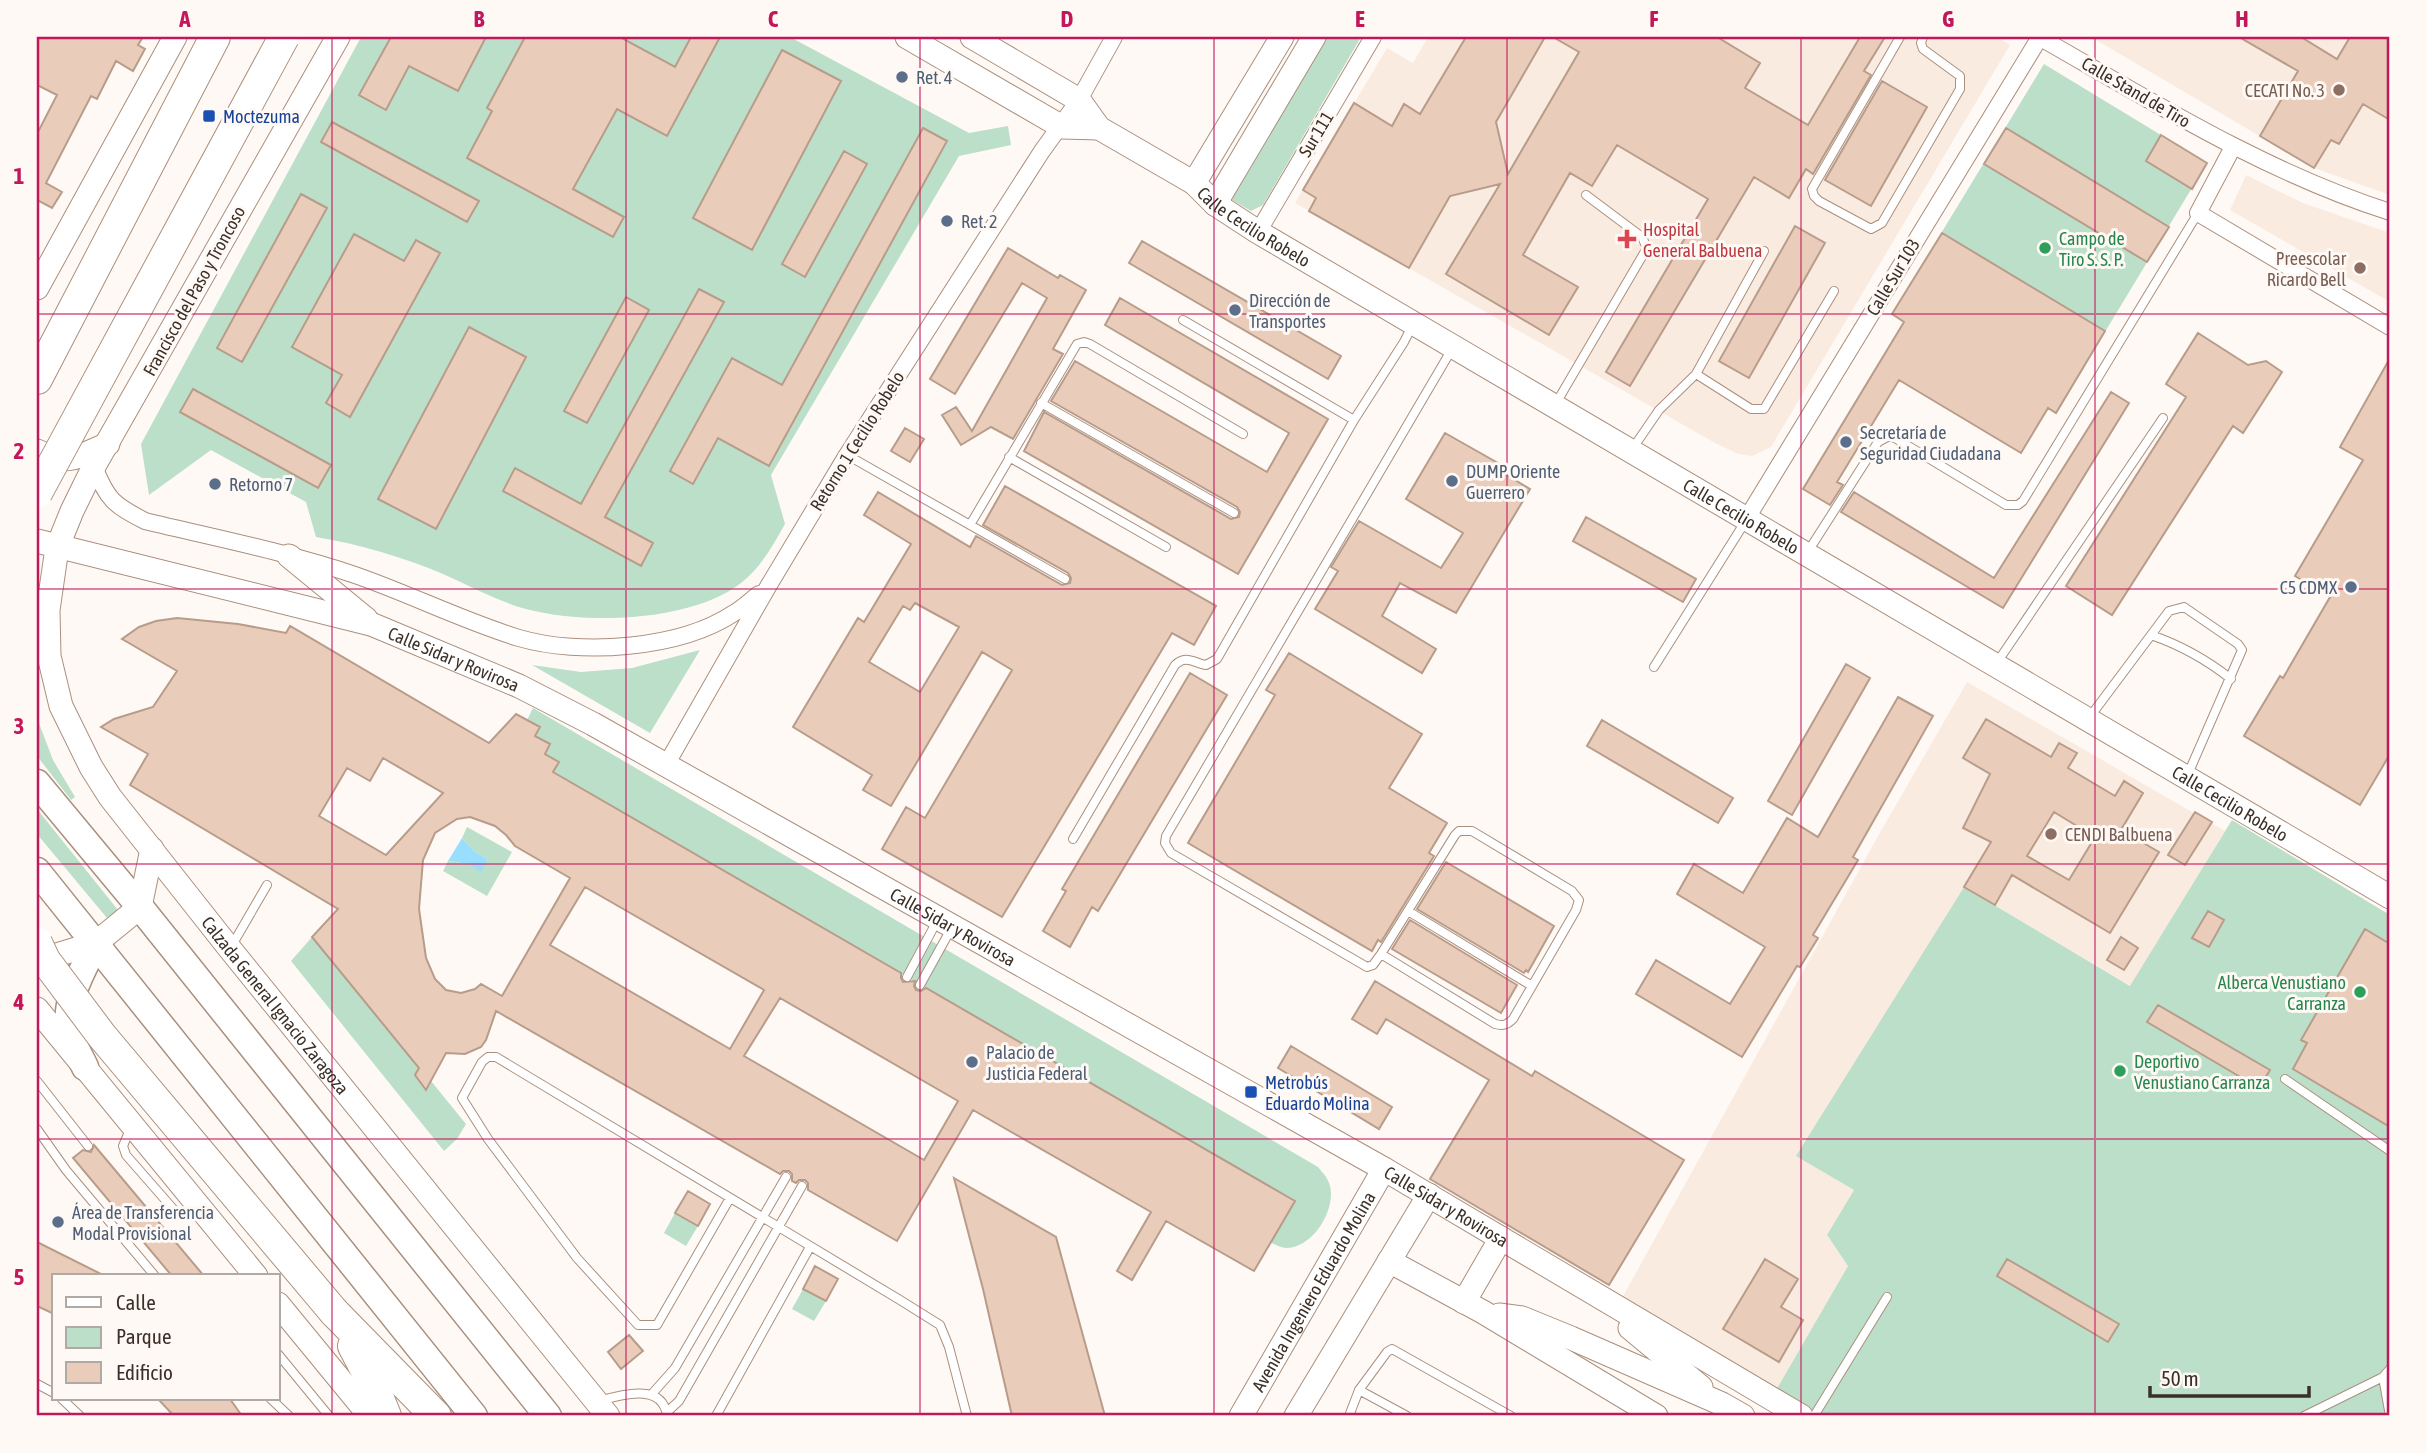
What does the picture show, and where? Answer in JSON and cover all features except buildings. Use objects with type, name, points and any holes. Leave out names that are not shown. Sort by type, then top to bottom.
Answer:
[{"type":"highway","points":[[37,379],[215,37]]},
{"type":"highway","points":[[37,493],[284,37]]},
{"type":"highway","points":[[37,943],[45,960],[102,1036],[334,1312],[436,1416]]},
{"type":"highway","points":[[334,1312],[373,1384],[386,1416]]},
{"type":"main road","points":[[37,783],[140,907],[548,1416]]},
{"type":"main road","points":[[37,871],[474,1416]]},
{"type":"main road","points":[[85,1067],[70,1033],[69,1013],[74,990],[96,943]]},
{"type":"street","points":[[37,288],[175,37]]},
{"type":"street","name":"Francisco del Paso y Troncoso","points":[[47,544],[72,511],[94,467],[338,37]]},
{"type":"street","name":"Calle Cecilio Robelo","points":[[907,37],[1062,127],[1099,128]]},
{"type":"street","name":"Calle Cecilio Robelo","points":[[972,37],[1079,100],[1099,128],[1194,183],[1214,204],[1258,232],[2390,897]]},
{"type":"street","name":"Retorno 1 Cecilio Robelo","points":[[666,765],[847,455],[1042,151],[1062,127],[1114,37]]},
{"type":"street","points":[[1194,183],[1282,37]]},
{"type":"street","points":[[1214,204],[1314,37]]},
{"type":"street","name":"Sur 111","points":[[1258,232],[1373,37]]},
{"type":"street","name":"Calle Stand de Tiro","points":[[2039,37],[2234,147],[2340,196],[2390,212]]},
{"type":"street","name":"Calle Sur 103","points":[[1747,518],[2039,37]]},
{"type":"street","points":[[2234,147],[2198,213],[2390,327]]},
{"type":"street","points":[[37,451],[56,460],[77,457],[108,444]]},
{"type":"street","points":[[94,467],[103,489],[117,506],[145,521],[289,556],[353,575],[517,638],[552,646],[617,649],[697,630],[734,614],[769,585]]},
{"type":"street","name":"Calle Sidar y Rovirosa","points":[[47,544],[371,624],[519,685],[1384,1169],[1801,1416]]},
{"type":"street","name":"Calzada General Ignacio Zaragoza","points":[[47,544],[52,571],[48,633],[50,656],[61,706],[91,768],[110,797],[230,949],[602,1409]]},
{"type":"street","points":[[289,556],[371,624]]},
{"type":"street","points":[[37,961],[96,943],[140,907],[152,849]]},
{"type":"street","points":[[37,1009],[254,1274]]},
{"type":"street","name":"Avenida Ingeniero Eduardo Molina","points":[[1241,1416],[1384,1169]]},
{"type":"street","points":[[1296,1416],[1429,1195]]},
{"type":"street","points":[[1473,1307],[1501,1238]]},
{"type":"street","points":[[1389,1261],[1473,1307],[1656,1416]]},
{"type":"street","points":[[1572,1281],[1722,1404]]},
{"type":"street","points":[[280,1306],[370,1416]]},
{"type":"street","points":[[1473,1307],[1522,1318],[1722,1404],[1743,1416]]},
{"type":"lane","points":[[1900,37],[1812,189],[1819,201],[1871,229],[1882,223],[1960,89],[1960,76],[1923,49],[1923,37]]},
{"type":"lane","points":[[1555,405],[1647,248],[1642,237],[1586,195]]},
{"type":"lane","points":[[1807,553],[1878,442],[1889,436],[2006,505],[2018,505],[2023,501],[2198,213]]},
{"type":"lane","points":[[1632,451],[1659,410],[1696,374],[1764,251]]},
{"type":"lane","points":[[1696,374],[1751,409],[1764,409],[1834,291]]},
{"type":"lane","points":[[1183,320],[1354,419]]},
{"type":"lane","points":[[1073,839],[1175,665],[1186,659],[1206,666],[1217,659],[1354,419],[1404,342],[1413,323]]},
{"type":"lane","points":[[970,524],[1077,344],[1084,342],[1243,434]]},
{"type":"lane","points":[[1381,954],[1501,1026],[1513,1020],[1576,910],[1579,900],[1577,895],[1483,838],[1466,829],[1459,831],[1373,965],[1360,965],[1171,853],[1164,843],[1453,346]]},
{"type":"lane","points":[[1041,403],[1234,513]]},
{"type":"lane","points":[[1995,666],[2162,418]]},
{"type":"lane","points":[[847,455],[1065,579]]},
{"type":"lane","points":[[1009,457],[1166,547]]},
{"type":"lane","points":[[1654,667],[1747,518]]},
{"type":"lane","points":[[2088,720],[2169,611],[2184,607],[2238,644],[2242,650],[2187,777]]},
{"type":"lane","points":[[2151,635],[2180,646],[2217,667],[2231,679]]},
{"type":"lane","points":[[230,949],[267,885]]},
{"type":"lane","points":[[1408,911],[1532,986]]},
{"type":"lane","points":[[907,976],[946,923]]},
{"type":"lane","points":[[920,985],[946,923]]},
{"type":"lane","points":[[730,1198],[657,1325],[638,1325],[577,1258],[495,1149],[462,1098],[482,1062],[488,1057],[496,1057],[779,1227],[940,1325],[967,1416]]},
{"type":"lane","points":[[2285,1079],[2390,1151]]},
{"type":"lane","points":[[37,1081],[88,1146]]},
{"type":"lane","points":[[37,1129],[66,1170],[153,1274]]},
{"type":"lane","points":[[651,1395],[675,1368],[786,1177]]},
{"type":"lane","points":[[602,1409],[632,1392],[651,1395],[659,1401],[667,1414],[679,1401],[802,1186]]},
{"type":"lane","points":[[716,1416],[810,1247]]},
{"type":"lane","points":[[1814,1416],[1887,1297]]},
{"type":"lane","points":[[1349,1416],[1359,1390],[1392,1349],[1511,1416]]},
{"type":"lane","points":[[280,1356],[329,1416]]},
{"type":"lane","points":[[2304,1416],[2383,1377],[2390,1370]]},
{"type":"lane","points":[[2383,1377],[2390,1416]]},
{"type":"lane","points":[[1359,1390],[1407,1416]]},
{"type":"lane","points":[[63,1400],[80,1416]]},
{"type":"lane","points":[[272,1400],[289,1416]]},
{"type":"shaded area","name":"Hospital General Balbuena","points":[[1428,37],[1997,37],[2010,45],[1771,447],[1752,456],[1738,454],[1715,443],[1295,203],[1387,48],[1413,63]]},
{"type":"shaded area","points":[[2091,37],[2390,37],[2390,195],[2314,168]]},
{"type":"shaded area","name":"Preescolar Ricardo Bell","points":[[2246,175],[2303,203],[2390,233],[2390,302],[2230,210]]},
{"type":"shaded area","points":[[1967,682],[2225,831],[2131,986],[1964,887],[1797,1156],[1854,1190],[1827,1235],[1848,1266],[1772,1397],[1617,1307],[1878,836]]},
{"type":"green space","points":[[361,37],[790,37],[969,133],[1008,126],[1011,145],[959,156],[771,475],[785,524],[761,563],[741,583],[720,596],[667,613],[607,618],[550,614],[505,602],[443,574],[396,557],[316,537],[306,502],[211,450],[149,495],[141,444]]},
{"type":"green space","points":[[1323,37],[1361,37],[1263,205],[1251,211],[1232,200],[1235,188]]},
{"type":"green space","name":"Campo de Tiro S. S. P.","points":[[2044,64],[2207,163],[2056,413],[1892,314]]},
{"type":"green space","points":[[700,650],[650,733],[532,665],[581,672],[632,668]]},
{"type":"green space","points":[[533,708],[1318,1167],[1328,1180],[1331,1196],[1326,1216],[1320,1226],[1305,1242],[1296,1246],[1284,1248],[1271,1243],[1294,1201],[553,772],[559,762],[545,754],[550,744],[535,736],[540,727],[527,720]]},
{"type":"green space","points":[[37,718],[53,760],[75,797],[71,800],[37,756]]},
{"type":"green space","points":[[37,809],[118,910],[107,918],[37,834]]},
{"type":"green space","name":"Deportivo Venustiano Carranza","points":[[2232,820],[2390,915],[2390,1416],[1805,1416],[1772,1397],[1848,1266],[1827,1235],[1854,1190],[1796,1156],[1964,887],[2130,986]]},
{"type":"green space","points":[[467,827],[512,852],[487,896],[443,871],[448,861],[468,864],[481,871],[488,859],[475,852],[462,838]]},
{"type":"green space","points":[[312,937],[419,1068],[426,1089],[431,1081],[466,1124],[457,1139],[444,1151],[291,961]]},
{"type":"green space","points":[[675,1213],[698,1226],[686,1246],[664,1233]]},
{"type":"green space","points":[[803,1289],[826,1301],[814,1321],[792,1309]]},
{"type":"water","points":[[462,838],[475,852],[488,859],[481,872],[468,864],[448,861]]},
{"type":"place","name":"Ret. 4","points":[[902,77]]},
{"type":"place","name":"CECATI No. 3","points":[[2339,90]]},
{"type":"place","name":"Moctezuma","points":[[209,116]]},
{"type":"place","name":"Ret. 2","points":[[947,221]]},
{"type":"place","name":"Hospital General Balbuena","points":[[1627,239]]},
{"type":"place","name":"Campo de Tiro S. S. P.","points":[[2045,248]]},
{"type":"place","name":"Preescolar Ricardo Bell","points":[[2360,268]]},
{"type":"place","name":"Dirección de Transportes","points":[[1235,310]]},
{"type":"place","name":"Secretaría de Seguridad Ciudadana","points":[[1846,442]]},
{"type":"place","name":"DUMP Oriente Guerrero","points":[[1452,481]]},
{"type":"place","name":"Retorno 7","points":[[215,484]]},
{"type":"place","name":"C5 CDMX","points":[[2351,587]]},
{"type":"place","name":"CENDI Balbuena","points":[[2051,834]]},
{"type":"place","name":"Alberca Venustiano Carranza","points":[[2360,992]]},
{"type":"place","name":"Palacio de Justicia Federal","points":[[972,1062]]},
{"type":"place","name":"Deportivo Venustiano Carranza","points":[[2120,1071]]},
{"type":"place","name":"Metrobús Eduardo Molina","points":[[1251,1092]]},
{"type":"place","name":"Área de Transferencia Modal Provisional","points":[[58,1222]]}]
